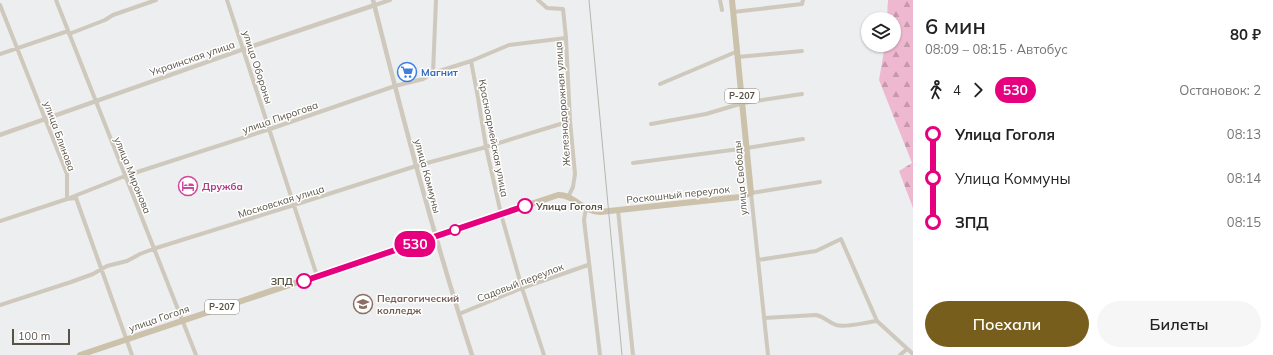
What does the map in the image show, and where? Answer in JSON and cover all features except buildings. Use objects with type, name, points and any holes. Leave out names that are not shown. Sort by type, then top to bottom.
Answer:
[{"type":"main road","name":"улица Свободы","points":[[732,0],[751,193]]},
{"type":"main road","name":"Роскошный переулок","points":[[586,208],[595,211],[609,211],[740,197],[751,193]]},
{"type":"main road","name":"улица Гоголя","points":[[80,355],[558,195],[568,196]]},
{"type":"main road","points":[[568,196],[586,208]]},
{"type":"street","name":"улица Миронова","points":[[56,0],[196,355]]},
{"type":"street","points":[[0,54],[69,33],[105,20],[113,15],[156,0]]},
{"type":"street","name":"улица Обороны","points":[[227,0],[317,276]]},
{"type":"street","name":"Украинская улица","points":[[0,135],[374,3],[390,0]]},
{"type":"street","points":[[433,73],[436,0]]},
{"type":"street","name":"Железнодорожная улица","points":[[538,0],[547,8],[563,8],[575,174],[573,187],[568,196]]},
{"type":"street","points":[[720,0],[722,10]]},
{"type":"street","points":[[733,12],[802,4],[803,0]]},
{"type":"street","name":"улица Коммуны","points":[[374,3],[435,236],[472,355]]},
{"type":"street","name":"улица Блинова","points":[[0,5],[67,174],[67,199]]},
{"type":"street","name":"улица Пирогова","points":[[0,220],[67,199],[125,176],[270,129],[395,86],[423,79],[433,73],[471,61],[509,45],[566,38]]},
{"type":"street","points":[[660,84],[738,54],[802,51]]},
{"type":"street","name":"Красноармейская улица","points":[[471,61],[486,146],[501,214],[522,288],[544,355]]},
{"type":"street","points":[[651,124],[706,114],[743,103],[802,94]]},
{"type":"street","name":"Московская улица","points":[[0,305],[93,274],[101,269],[127,261],[153,249],[416,166],[570,121]]},
{"type":"street","points":[[633,163],[803,139]]},
{"type":"street","name":"Роскошный переулок","points":[[751,193],[820,182]]},
{"type":"street","name":"улица Свободы","points":[[751,193],[768,355]]},
{"type":"street","points":[[67,199],[76,198],[132,355]]},
{"type":"street","points":[[586,208],[584,220],[588,265],[600,355]]},
{"type":"street","points":[[618,210],[633,355]]},
{"type":"street","points":[[758,260],[816,251],[841,239],[878,321],[913,354]]},
{"type":"street","name":"Садовый переулок","points":[[459,314],[522,288],[588,265]]},
{"type":"street","points":[[764,318],[816,315],[822,316],[833,323],[841,325],[878,321]]},
{"type":"street","points":[[900,355],[907,349]]},
{"type":"green space","points":[[888,0],[913,0],[913,208],[899,171],[912,163],[879,80],[884,52],[901,52],[901,12],[887,12]]},
{"type":"railway","points":[[589,0],[622,355]]},
{"type":"bus line","name":"530","points":[[304,281],[525,206]]},
{"type":"place","name":"Магнит","points":[[407,72]]},
{"type":"place","name":"Дружба","points":[[188,186]]},
{"type":"place","name":"Улица Гоголя","points":[[525,206]]},
{"type":"place","name":"ЗПД","points":[[304,281]]},
{"type":"place","name":"Педагогический колледж","points":[[363,304]]}]
